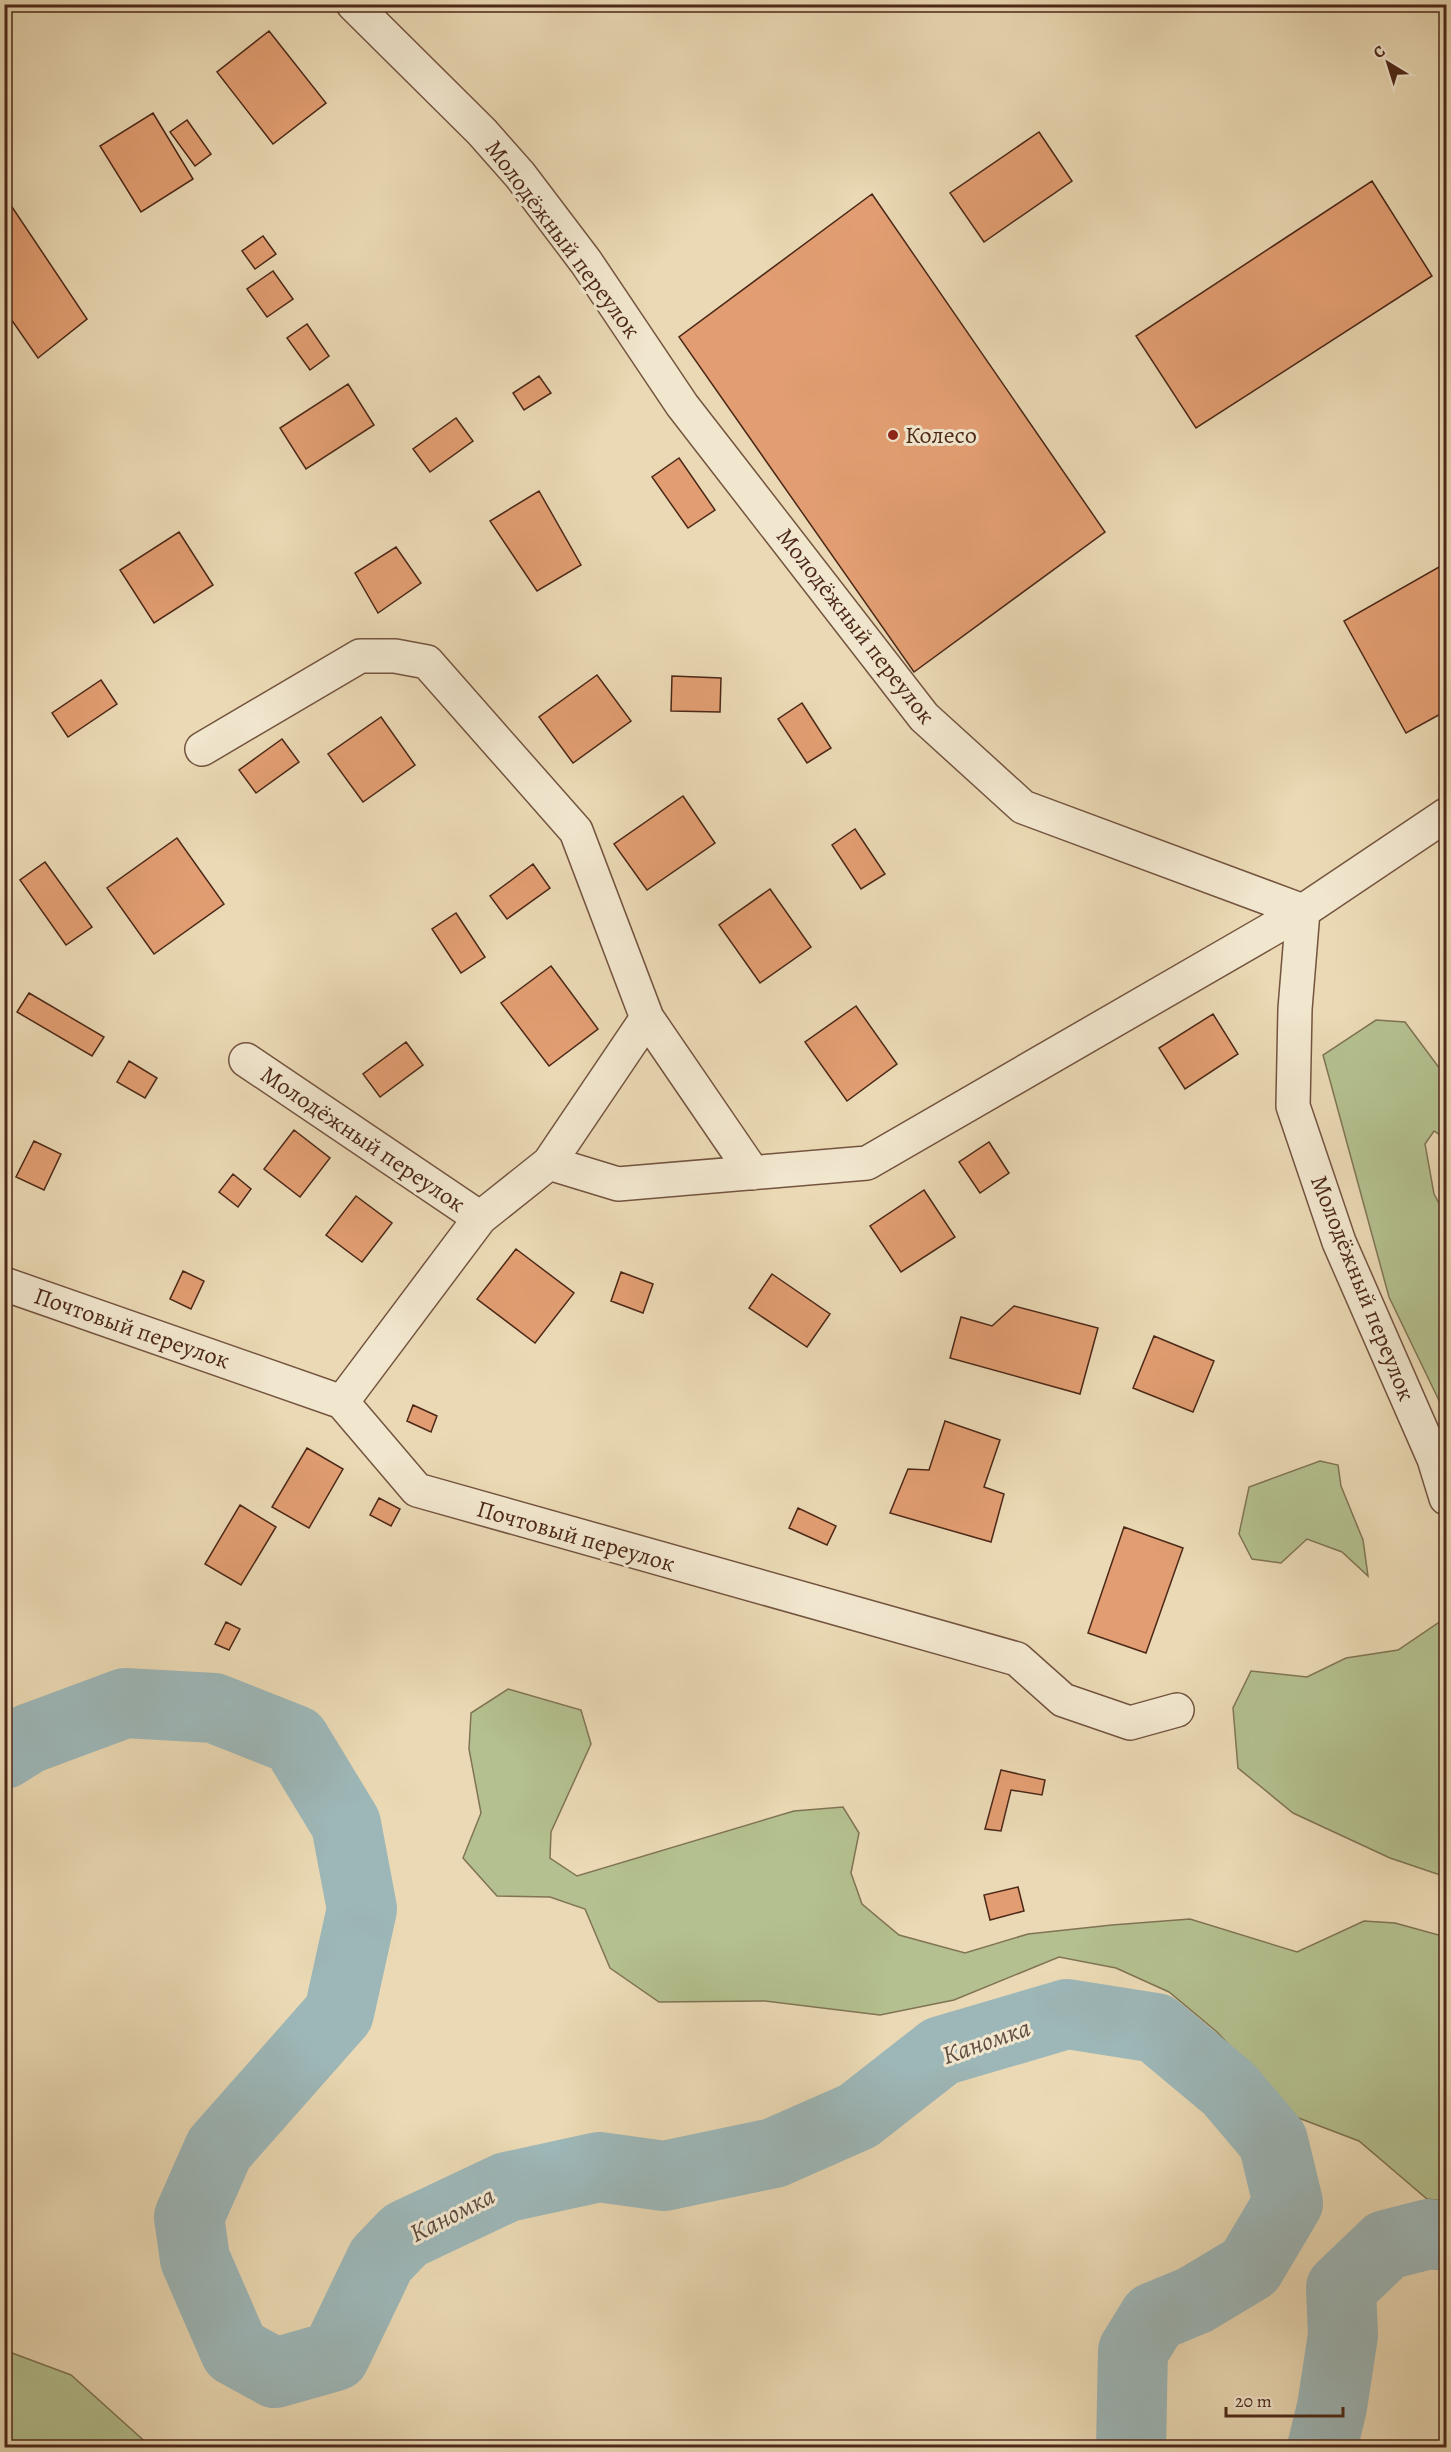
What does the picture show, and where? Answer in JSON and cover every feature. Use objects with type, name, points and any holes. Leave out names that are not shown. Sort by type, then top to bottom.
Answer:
[{"type":"street","name":"Молодёжный переулок","points":[[352,4],[482,132],[520,175],[586,262],[682,405],[924,717],[1023,807],[1303,911],[1295,1009],[1293,1106],[1339,1242],[1429,1449],[1446,1498]]},
{"type":"street","points":[[202,749],[360,656],[395,656],[427,662],[576,831],[647,1018],[753,1173]]},
{"type":"street","points":[[549,1163],[618,1184],[867,1163],[1303,911],[1446,815]]},
{"type":"street","points":[[342,1402],[480,1218],[549,1163],[647,1018]]},
{"type":"street","name":"Молодёжный переулок","points":[[246,1060],[480,1218]]},
{"type":"street","name":"Почтовый переулок","points":[[4,1284],[342,1402],[417,1490],[1017,1659],[1063,1700],[1130,1723],[1177,1710]]},
{"type":"green space","points":[[1376,1020],[1405,1022],[1446,1077],[1446,1139],[1434,1131],[1425,1144],[1434,1194],[1446,1216],[1446,1415],[1389,1297],[1323,1055]]},
{"type":"green space","points":[[1320,1461],[1338,1465],[1341,1486],[1363,1540],[1368,1576],[1342,1552],[1307,1539],[1281,1563],[1252,1559],[1239,1534],[1249,1487]]},
{"type":"green space","points":[[1444,1619],[1446,1624],[1446,1877],[1390,1858],[1293,1813],[1238,1768],[1233,1708],[1251,1671],[1307,1677],[1346,1658],[1398,1650]]},
{"type":"green space","points":[[508,1689],[581,1710],[591,1744],[551,1832],[550,1858],[577,1876],[794,1811],[843,1807],[859,1833],[851,1873],[862,1904],[899,1935],[965,1953],[1028,1934],[1190,1919],[1297,1952],[1364,1921],[1395,1923],[1446,1937],[1446,2201],[1427,2199],[1359,2141],[1296,2117],[1217,2032],[1169,1992],[1116,1968],[1059,1957],[954,2000],[880,2015],[765,2001],[659,2002],[610,1968],[585,1909],[550,1897],[497,1896],[463,1858],[481,1813],[469,1749],[471,1713]]},
{"type":"green space","points":[[4,2350],[71,2375],[151,2447],[5,2447]]},
{"type":"building","points":[[269,31],[326,103],[273,144],[217,72]]},
{"type":"building","points":[[153,113],[193,179],[141,212],[100,146]]},
{"type":"building","points":[[187,120],[211,154],[195,166],[170,132]]},
{"type":"building","points":[[1039,132],[1072,181],[984,242],[950,193]]},
{"type":"building","points":[[1372,181],[1432,276],[1196,428],[1136,336]]},
{"type":"building","name":"Колесо","points":[[872,194],[1105,532],[914,672],[679,337]]},
{"type":"building","points":[[10,204],[87,319],[38,358],[4,309],[4,208]]},
{"type":"building","points":[[263,236],[276,254],[255,269],[242,251]]},
{"type":"building","points":[[273,271],[293,299],[267,317],[247,289]]},
{"type":"building","points":[[307,324],[329,356],[310,370],[287,338]]},
{"type":"building","points":[[539,376],[551,393],[524,410],[513,393]]},
{"type":"building","points":[[348,384],[374,425],[306,469],[280,428]]},
{"type":"building","points":[[456,418],[473,441],[430,472],[413,449]]},
{"type":"building","points":[[679,458],[715,510],[688,528],[652,477]]},
{"type":"building","points":[[539,491],[581,565],[537,591],[490,521]]},
{"type":"building","points":[[179,532],[213,585],[154,623],[120,570]]},
{"type":"building","points":[[396,547],[421,583],[378,613],[355,573]]},
{"type":"building","points":[[1446,563],[1446,711],[1406,733],[1344,621]]},
{"type":"building","points":[[597,675],[631,721],[573,763],[539,717]]},
{"type":"building","points":[[672,676],[721,678],[720,712],[671,711]]},
{"type":"building","points":[[101,680],[117,704],[68,737],[52,713]]},
{"type":"building","points":[[802,703],[831,748],[807,763],[778,719]]},
{"type":"building","points":[[381,717],[415,765],[363,802],[328,754]]},
{"type":"building","points":[[282,739],[299,762],[256,793],[239,770]]},
{"type":"building","points":[[683,796],[715,843],[647,890],[614,844]]},
{"type":"building","points":[[855,829],[885,874],[861,889],[832,845]]},
{"type":"building","points":[[177,838],[224,904],[154,954],[107,888]]},
{"type":"building","points":[[45,862],[92,927],[66,945],[20,880]]},
{"type":"building","points":[[533,864],[550,888],[507,919],[490,896]]},
{"type":"building","points":[[770,889],[811,947],[760,983],[719,925]]},
{"type":"building","points":[[456,913],[485,957],[461,973],[432,929]]},
{"type":"building","points":[[551,966],[598,1029],[549,1066],[501,1003]]},
{"type":"building","points":[[29,993],[104,1037],[92,1056],[17,1012]]},
{"type":"building","points":[[856,1006],[897,1064],[847,1101],[805,1042]]},
{"type":"building","points":[[1213,1014],[1238,1054],[1185,1089],[1159,1048]]},
{"type":"building","points":[[406,1042],[423,1065],[380,1097],[363,1074]]},
{"type":"building","points":[[129,1061],[157,1078],[145,1098],[117,1082]]},
{"type":"building","points":[[294,1130],[330,1158],[300,1197],[264,1169]]},
{"type":"building","points":[[34,1141],[61,1154],[44,1190],[16,1177]]},
{"type":"building","points":[[989,1142],[1009,1173],[980,1193],[959,1162]]},
{"type":"building","points":[[233,1174],[251,1189],[238,1207],[219,1192]]},
{"type":"building","points":[[924,1190],[955,1237],[901,1272],[870,1226]]},
{"type":"building","points":[[356,1196],[392,1223],[362,1262],[326,1235]]},
{"type":"building","points":[[516,1249],[574,1293],[535,1343],[477,1299]]},
{"type":"building","points":[[183,1271],[204,1281],[191,1309],[170,1299]]},
{"type":"building","points":[[621,1272],[653,1284],[643,1313],[611,1301]]},
{"type":"building","points":[[772,1274],[830,1314],[807,1347],[749,1308]]},
{"type":"building","points":[[1014,1306],[1098,1328],[1080,1394],[950,1358],[961,1317],[992,1326]]},
{"type":"building","points":[[1154,1336],[1214,1361],[1193,1412],[1133,1388]]},
{"type":"building","points":[[413,1405],[437,1416],[431,1432],[407,1421]]},
{"type":"building","points":[[945,1421],[1000,1440],[984,1487],[1004,1494],[991,1542],[890,1513],[908,1469],[929,1470]]},
{"type":"building","points":[[307,1448],[343,1469],[309,1528],[272,1507]]},
{"type":"building","points":[[379,1498],[400,1509],[391,1526],[370,1515]]},
{"type":"building","points":[[240,1505],[276,1527],[241,1585],[205,1564]]},
{"type":"building","points":[[798,1508],[836,1526],[827,1545],[789,1528]]},
{"type":"building","points":[[1124,1527],[1183,1548],[1146,1653],[1088,1633]]},
{"type":"building","points":[[226,1622],[240,1629],[229,1650],[215,1644]]},
{"type":"building","points":[[1001,1770],[1045,1780],[1042,1795],[1011,1790],[1001,1831],[985,1829]]},
{"type":"building","points":[[1018,1887],[1024,1911],[990,1920],[984,1895]]},
{"type":"waterway","name":"Каномка","points":[[4,1754],[28,1739],[125,1703],[214,1708],[295,1740],[346,1824],[362,1909],[339,2013],[219,2149],[189,2217],[195,2259],[235,2351],[275,2373],[335,2356],[381,2260],[405,2235],[507,2187],[599,2167],[664,2176],[774,2153],[858,2116],[941,2051],[1067,2014],[1156,2028],[1229,2089],[1273,2141],[1288,2203],[1250,2267],[1195,2300],[1154,2317],[1133,2351],[1131,2448]]},
{"type":"waterway","name":"Каномка","points":[[1322,2448],[1332,2407],[1343,2335],[1341,2288],[1386,2245],[1429,2234],[1446,2236]]},
{"type":"place","name":"Колесо","points":[[893,435]]}]
